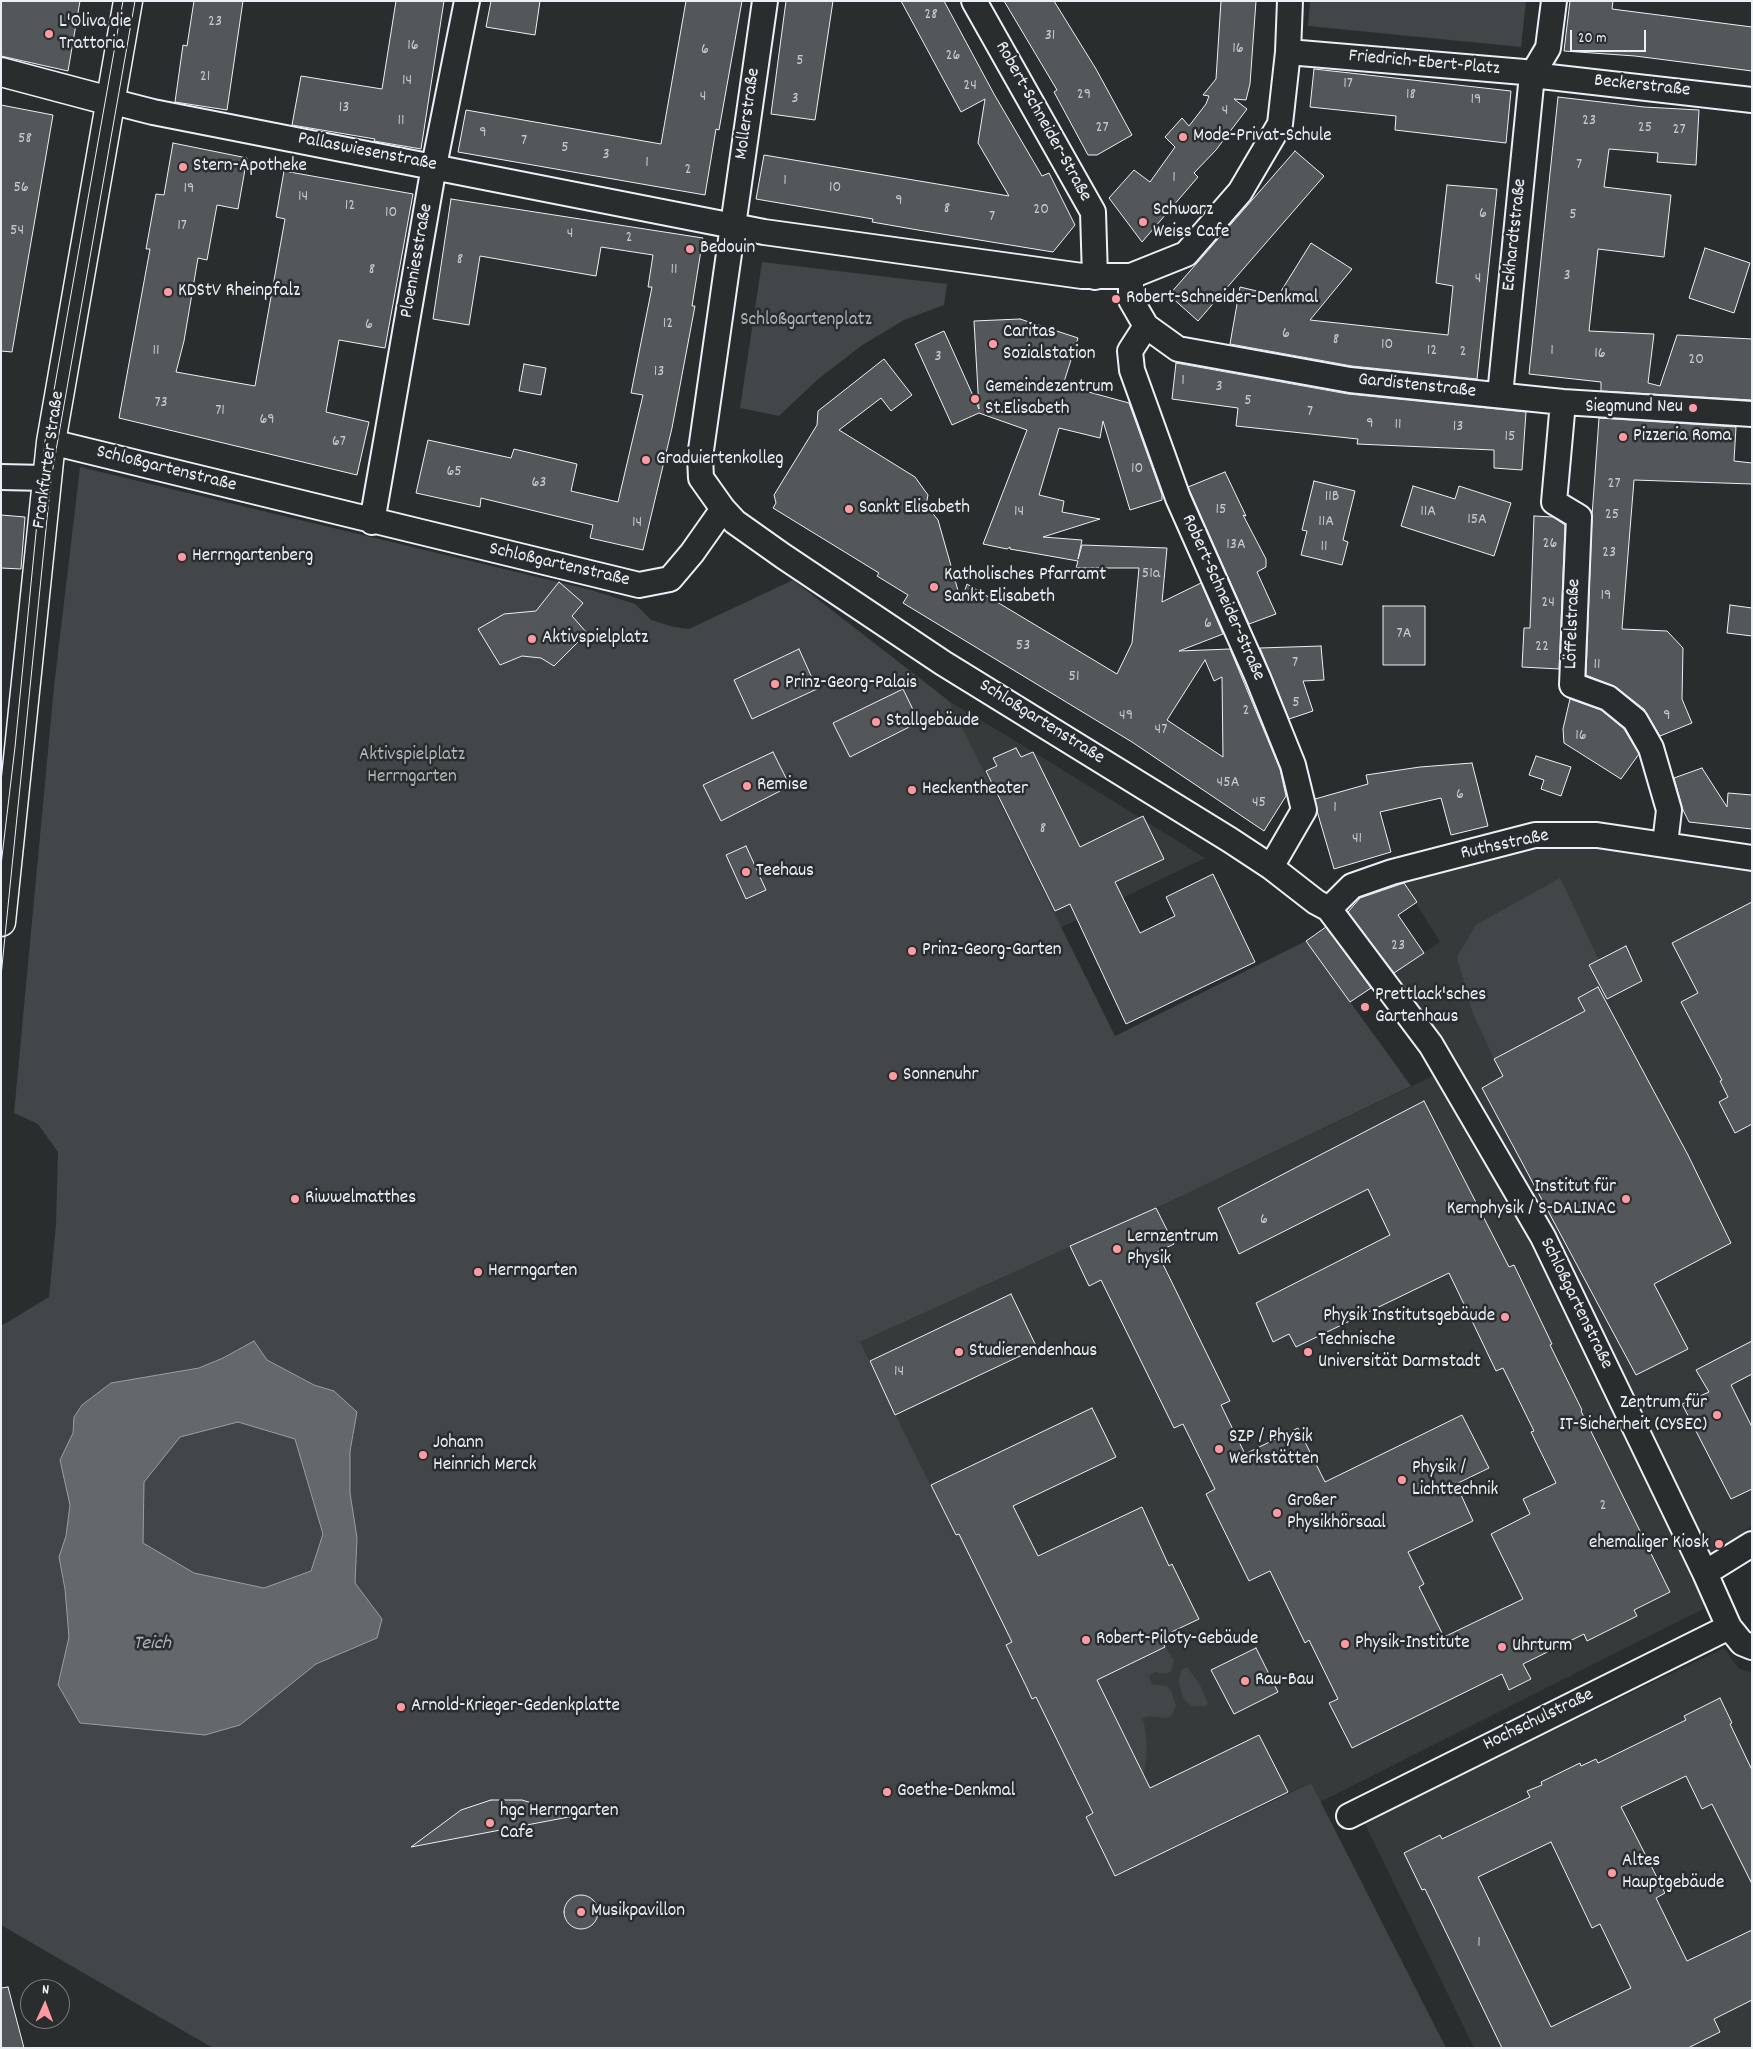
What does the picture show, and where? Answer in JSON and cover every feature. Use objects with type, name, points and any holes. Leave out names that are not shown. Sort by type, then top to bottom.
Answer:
[{"type":"main road","name":"Frankfurter Straße","points":[[1,922],[50,442],[128,1]]},
{"type":"main road","name":"Pallaswiesenstraße","points":[[1,72],[110,102]]},
{"type":"street","name":"Ploenniesstraße","points":[[372,522],[434,166],[467,1]]},
{"type":"street","name":"Mollerstraße","points":[[734,226],[765,1]]},
{"type":"street","name":"Robert-Schneider-Straße","points":[[974,1],[1093,212],[1095,277]]},
{"type":"street","points":[[723,509],[701,478],[700,457],[734,226],[1008,267],[1095,277],[1131,276],[1186,254],[1240,192],[1280,124],[1288,52],[1290,1]]},
{"type":"street","points":[[1532,75],[1548,48],[1554,1]]},
{"type":"street","name":"Friedrich-Ebert-Platz","points":[[1288,52],[1524,72],[1532,75]]},
{"type":"street","name":"Beckerstraße","points":[[1532,75],[1752,100]]},
{"type":"street","name":"Eckhardtstraße","points":[[1500,395],[1532,75]]},
{"type":"street","name":"Pallaswiesenstraße","points":[[110,102],[734,226]]},
{"type":"street","name":"Gardistenstraße","points":[[1131,276],[1131,300],[1146,326],[1178,349],[1350,380],[1563,402],[1752,414]]},
{"type":"street","name":"Robert-Schneider-Straße","points":[[1146,326],[1130,351],[1132,370],[1178,498],[1258,678],[1293,765],[1304,810],[1271,867]]},
{"type":"street","name":"Löffelstraße","points":[[1563,402],[1554,502],[1578,517],[1572,685],[1608,698],[1635,720],[1652,748],[1670,810],[1665,844]]},
{"type":"street","name":"Schloßgartenstraße","points":[[50,442],[372,522],[639,585],[670,579],[692,553],[723,509],[735,522],[783,556],[943,662],[1271,867],[1316,902],[1329,909],[1431,1045],[1543,1237],[1729,1626],[1742,1643],[1752,1647]]},
{"type":"street","points":[[1,477],[46,478]]},
{"type":"street","name":"Ruthsstraße","points":[[1329,909],[1352,886],[1392,872],[1535,836],[1597,836],[1665,844],[1752,858]]},
{"type":"street","points":[[1705,1573],[1752,1544]]},
{"type":"street","name":"Hochschulstraße","points":[[1349,1816],[1729,1626]]},
{"type":"shaded area","points":[[949,701],[1050,762],[1205,858],[1060,928]]},
{"type":"shaded area","name":"Technische Universität Darmstadt","points":[[1550,842],[1590,843],[1752,869],[1752,1525],[1713,1559],[1703,1609],[1320,1802],[1310,1783],[1115,1876],[1086,1817],[1093,1813],[1037,1698],[1032,1699],[1006,1645],[1012,1642],[959,1534],[955,1535],[860,1342],[1184,1195],[1456,1065],[1394,973],[1440,942],[1401,879]]},
{"type":"shaded area","points":[[1724,1648],[1738,1668],[1752,1673],[1752,2048],[1474,2048],[1364,1822]]},
{"type":"green space","points":[[1310,1],[1526,1],[1521,47],[1308,26]]},
{"type":"green space","name":"Schloßgartenplatz","points":[[762,262],[947,284],[944,305],[904,320],[861,346],[817,380],[779,416],[740,408]]},
{"type":"green space","name":"Herrngarten","points":[[80,467],[591,590],[635,604],[651,620],[674,627],[689,629],[793,580],[949,701],[1115,1036],[1306,941],[1411,1086],[1184,1195],[860,1342],[955,1535],[959,1534],[1012,1642],[1006,1645],[1032,1699],[1036,1697],[1093,1813],[1086,1817],[1115,1876],[1311,1783],[1446,2048],[213,2048],[1,1925],[1,1326],[49,1297],[56,1224],[58,1152],[38,1124],[14,1113],[54,687]]},
{"type":"green space","points":[[1560,878],[1599,960],[1598,987],[1578,998],[1585,1011],[1494,1059],[1472,1011],[1457,957],[1476,925]]},
{"type":"green space","points":[[1165,1647],[1174,1660],[1171,1671],[1166,1674],[1155,1672],[1149,1676],[1152,1684],[1167,1686],[1171,1690],[1176,1706],[1171,1716],[1166,1718],[1148,1716],[1141,1719],[1144,1722],[1147,1746],[1144,1775],[1097,1680]]},
{"type":"green space","points":[[1187,1667],[1200,1685],[1208,1704],[1205,1706],[1191,1706],[1183,1698],[1179,1682],[1181,1670]]},
{"type":"water","name":"Teich","points":[[254,1341],[267,1360],[314,1385],[334,1391],[357,1412],[350,1451],[350,1493],[357,1538],[355,1583],[382,1619],[377,1638],[316,1664],[240,1725],[205,1735],[80,1723],[58,1685],[69,1637],[65,1589],[59,1557],[66,1536],[70,1505],[60,1460],[73,1433],[74,1417],[82,1405],[111,1383],[199,1368],[223,1358]],"holes":[[[238,1422],[295,1439],[323,1534],[311,1571],[264,1588],[194,1573],[143,1543],[144,1482],[180,1437]]]},
{"type":"building","points":[[1,1],[80,1],[68,71],[1,56]]},
{"type":"building","points":[[194,1],[243,1],[227,110],[175,102],[183,45],[187,46]]},
{"type":"building","points":[[396,1],[444,1],[421,149],[292,125],[301,76],[382,89]]},
{"type":"building","points":[[491,1],[540,1],[535,35],[486,27]]},
{"type":"building","points":[[686,1],[742,1],[719,130],[716,129],[705,195],[458,152],[466,110],[661,144]]},
{"type":"building","points":[[786,1],[833,1],[815,120],[771,114]]},
{"type":"building","points":[[901,1],[944,1],[994,94],[1042,176],[1049,173],[1075,225],[1053,252],[872,222],[873,219],[756,199],[764,155],[1009,196],[978,143],[985,99],[961,112]]},
{"type":"building","points":[[1004,1],[1054,1],[1096,69],[1132,135],[1097,155],[1088,155],[1054,92],[1057,90]]},
{"type":"building","points":[[1221,1],[1256,1],[1250,84],[1246,100],[1234,99],[1247,109],[1216,150],[1194,173],[1198,177],[1142,242],[1109,198],[1134,170],[1150,182],[1175,147],[1165,137],[1182,118],[1189,126],[1206,104],[1209,96],[1203,95],[1216,79]]},
{"type":"building","points":[[1570,1],[1613,1],[1612,9],[1752,27],[1752,71],[1635,56],[1564,51]]},
{"type":"building","points":[[1314,69],[1511,91],[1506,143],[1395,130],[1396,116],[1310,107]]},
{"type":"building","points":[[1558,97],[1644,107],[1699,110],[1696,165],[1657,162],[1658,153],[1609,149],[1604,187],[1671,195],[1664,257],[1598,249],[1589,331],[1654,334],[1648,383],[1660,386],[1677,335],[1752,339],[1752,400],[1601,391],[1601,382],[1529,374]]},
{"type":"building","points":[[1,105],[53,115],[12,352],[1,351]]},
{"type":"building","points":[[173,143],[247,158],[238,209],[217,205],[207,260],[198,258],[184,341],[176,372],[255,386],[285,219],[276,217],[284,171],[413,194],[385,348],[339,340],[326,412],[369,422],[357,475],[119,418],[150,249],[146,249],[156,194],[164,195]]},
{"type":"building","points":[[1295,151],[1324,176],[1198,321],[1169,295]]},
{"type":"building","points":[[1447,185],[1497,189],[1477,379],[1352,366],[1230,344],[1240,287],[1278,296],[1311,243],[1352,269],[1310,320],[1448,335],[1453,286],[1436,283]]},
{"type":"building","points":[[451,199],[703,238],[692,306],[695,306],[672,428],[643,550],[590,538],[593,525],[481,498],[480,507],[416,493],[428,440],[511,458],[514,449],[577,464],[571,491],[618,502],[643,395],[631,393],[652,287],[648,287],[653,255],[601,247],[596,276],[480,256],[469,325],[433,319]]},
{"type":"building","points":[[1705,248],[1750,263],[1734,313],[1689,298]]},
{"type":"building","points":[[1020,319],[1078,338],[1063,385],[1129,403],[1162,495],[1162,500],[1130,510],[1103,421],[1100,438],[1059,428],[1039,495],[1064,501],[1062,512],[1100,519],[1043,537],[1082,540],[1078,559],[1082,545],[1167,548],[1162,602],[1201,583],[1223,634],[1179,651],[1230,649],[1280,769],[1286,796],[1264,831],[1132,742],[903,603],[908,595],[877,576],[879,573],[773,508],[776,503],[774,495],[817,425],[818,411],[884,359],[912,395],[891,411],[881,398],[839,430],[915,477],[928,495],[926,505],[938,520],[961,601],[967,584],[1117,674],[1132,643],[1139,568],[1076,568],[1078,561],[1010,549],[1010,547],[1007,549],[983,544],[1027,430],[979,413],[952,425],[915,344],[944,331],[979,409],[974,321]],"holes":[[[1205,660],[1214,681],[1222,677],[1223,757],[1167,720]]]},
{"type":"building","points":[[1176,363],[1348,394],[1526,412],[1522,470],[1494,468],[1494,450],[1357,444],[1358,439],[1236,426],[1238,408],[1172,399]]},
{"type":"building","points":[[524,364],[546,368],[541,395],[519,391]]},
{"type":"building","points":[[1599,418],[1736,427],[1734,461],[1752,463],[1752,484],[1634,480],[1622,629],[1667,631],[1683,648],[1682,699],[1692,723],[1660,736],[1644,709],[1616,687],[1586,675],[1592,516]]},
{"type":"building","points":[[1225,472],[1246,516],[1243,515],[1266,559],[1266,567],[1257,572],[1276,614],[1249,624],[1188,487]]},
{"type":"building","points":[[1314,481],[1355,491],[1343,540],[1348,542],[1342,565],[1301,555],[1307,531],[1302,530]]},
{"type":"building","points":[[1413,486],[1455,499],[1459,486],[1511,503],[1494,556],[1401,526]]},
{"type":"building","points":[[1,515],[25,517],[21,569],[1,568]]},
{"type":"building","points":[[1534,516],[1553,517],[1565,525],[1559,669],[1522,667],[1524,628],[1530,628]]},
{"type":"building","name":"Aktivspielplatz","points":[[559,582],[583,603],[572,616],[587,633],[554,666],[541,658],[522,656],[500,665],[478,629],[504,614],[536,611]]},
{"type":"building","points":[[1730,605],[1752,608],[1752,636],[1727,633]]},
{"type":"building","points":[[1383,606],[1425,606],[1425,665],[1383,665]]},
{"type":"building","points":[[1321,646],[1324,680],[1303,681],[1313,711],[1289,719],[1260,648]]},
{"type":"building","name":"Prinz-Georg-Palais","points":[[799,649],[817,689],[752,719],[734,680]]},
{"type":"building","name":"Stallgebäude","points":[[903,689],[919,722],[850,757],[833,723]]},
{"type":"building","points":[[1570,699],[1601,710],[1624,729],[1639,754],[1621,779],[1564,743],[1563,729]]},
{"type":"building","points":[[1016,748],[1021,757],[1033,752],[1080,847],[1143,816],[1164,859],[1115,882],[1140,933],[1175,916],[1166,897],[1213,874],[1255,962],[1126,1024],[1070,904],[1055,911],[986,771],[997,766],[993,758]]},
{"type":"building","name":"Remise","points":[[773,752],[790,786],[721,821],[703,785]]},
{"type":"building","points":[[1536,756],[1571,767],[1561,796],[1541,789],[1544,780],[1529,775]]},
{"type":"building","points":[[1472,763],[1488,826],[1451,835],[1441,798],[1380,812],[1391,852],[1334,869],[1315,799],[1368,784],[1366,775],[1420,767]]},
{"type":"building","points":[[1702,768],[1727,807],[1728,793],[1752,795],[1752,829],[1689,822],[1683,810],[1674,778]]},
{"type":"building","name":"Teehaus","points":[[746,846],[766,890],[746,899],[726,855]]},
{"type":"building","points":[[1404,883],[1417,902],[1398,915],[1424,953],[1394,973],[1348,912],[1360,898]]},
{"type":"building","points":[[1752,902],[1752,1124],[1735,1133],[1719,1102],[1728,1097],[1720,1081],[1722,1080],[1681,1002],[1698,993],[1672,943]]},
{"type":"building","points":[[1326,927],[1371,988],[1350,1002],[1306,941]]},
{"type":"building","points":[[1626,946],[1642,981],[1607,999],[1589,965]]},
{"type":"building","name":"Institut für Kernphysik / S-DALINAC","points":[[1598,987],[1688,1155],[1731,1243],[1654,1284],[1688,1349],[1636,1375],[1482,1088],[1503,1076],[1494,1059],[1585,1011],[1578,998]]},
{"type":"building","points":[[1424,1101],[1509,1267],[1514,1265],[1552,1344],[1550,1345],[1581,1411],[1670,1592],[1634,1610],[1637,1616],[1587,1641],[1584,1634],[1523,1664],[1531,1679],[1509,1690],[1502,1674],[1352,1748],[1329,1703],[1338,1699],[1309,1640],[1305,1643],[1270,1571],[1249,1581],[1206,1494],[1215,1489],[1183,1424],[1174,1428],[1101,1280],[1089,1286],[1070,1246],[1156,1208],[1174,1244],[1157,1252],[1230,1401],[1221,1405],[1245,1454],[1298,1428],[1325,1482],[1462,1415],[1489,1468],[1456,1484],[1473,1521],[1408,1552],[1424,1584],[1419,1587],[1444,1637],[1523,1599],[1491,1534],[1530,1514],[1523,1499],[1556,1483],[1531,1432],[1534,1431],[1503,1368],[1496,1371],[1449,1273],[1296,1347],[1289,1334],[1273,1342],[1256,1303],[1390,1235],[1368,1189],[1239,1254],[1218,1208]]},
{"type":"building","name":"Studierendenhaus","points":[[1011,1294],[1037,1348],[895,1415],[870,1361]]},
{"type":"building","name":"Zentrum für IT-Sicherheit (CYSEC)","points":[[1752,1341],[1752,1374],[1731,1385],[1752,1427],[1752,1489],[1731,1499],[1682,1404],[1709,1392],[1696,1370]]},
{"type":"building","name":"Robert-Piloty-Gebäude","points":[[1092,1408],[1116,1457],[1013,1506],[1038,1556],[1142,1507],[1169,1566],[1172,1564],[1199,1619],[1161,1637],[1165,1647],[1097,1680],[1150,1788],[1259,1735],[1288,1792],[1115,1876],[1086,1817],[1093,1813],[1036,1697],[1032,1699],[1006,1645],[1012,1642],[959,1534],[956,1535],[931,1485]]},
{"type":"building","name":"Rau-Bau","points":[[1256,1648],[1278,1692],[1234,1714],[1211,1670]]},
{"type":"building","name":"Altes Hauptgebäude","points":[[1720,1698],[1752,1770],[1752,1884],[1712,1804],[1702,1809],[1686,1776],[1621,1807],[1665,1893],[1656,1898],[1687,1961],[1752,1930],[1752,2000],[1714,2019],[1720,2032],[1688,2048],[1502,2048],[1425,1889],[1422,1890],[1404,1853],[1440,1835],[1442,1839],[1530,1797],[1527,1791],[1542,1785],[1541,1782],[1580,1763],[1581,1766],[1596,1759],[1598,1763],[1686,1720],[1684,1716]],"holes":[[[1551,1842],[1592,1928],[1600,1924],[1631,1988],[1551,2027],[1478,1877]]]},
{"type":"building","name":"hgc Herrngarten Cafe","points":[[491,1800],[522,1800],[574,1816],[411,1847],[461,1810]]},
{"type":"building","name":"Musikpavillon","points":[[581,1895],[593,1900],[598,1912],[593,1924],[581,1929],[569,1924],[564,1912],[569,1900]]},
{"type":"building","points":[[8,1987],[24,2048],[1,2048],[1,1988]]},
{"type":"tram line","points":[[1,865],[15,747],[45,441],[123,1]]},
{"type":"tram line","points":[[1,976],[51,479],[135,1]]},
{"type":"place","name":"L'Oliva die Trattoria","points":[[49,34]]},
{"type":"place","name":"Mode-Privat-Schule","points":[[1183,137]]},
{"type":"place","name":"Stern-Apotheke","points":[[183,167]]},
{"type":"place","name":"Schwarz Weiss Cafe","points":[[1143,222]]},
{"type":"place","name":"Bedouin","points":[[690,249]]},
{"type":"place","name":"KDStV Rheinpfalz","points":[[168,292]]},
{"type":"place","name":"Robert-Schneider-Denkmal","points":[[1116,299]]},
{"type":"place","name":"Caritas Sozialstation","points":[[993,344]]},
{"type":"place","name":"Gemeindezentrum St.Elisabeth","points":[[975,399]]},
{"type":"place","name":"Siegmund Neu","points":[[1693,408]]},
{"type":"place","name":"Pizzeria Roma","points":[[1623,437]]},
{"type":"place","name":"Graduiertenkolleg","points":[[646,460]]},
{"type":"place","name":"Sankt Elisabeth","points":[[849,509]]},
{"type":"place","name":"Herrngartenberg","points":[[182,557]]},
{"type":"place","name":"Katholisches Pfarramt Sankt Elisabeth","points":[[934,587]]},
{"type":"place","name":"Aktivspielplatz","points":[[532,639]]},
{"type":"place","name":"Prinz-Georg-Palais","points":[[775,684]]},
{"type":"place","name":"Stallgebäude","points":[[876,722]]},
{"type":"place","name":"Remise","points":[[747,786]]},
{"type":"place","name":"Heckentheater","points":[[912,790]]},
{"type":"place","name":"Teehaus","points":[[746,872]]},
{"type":"place","name":"Prinz-Georg-Garten","points":[[912,951]]},
{"type":"place","name":"Prettlack'sches Gartenhaus","points":[[1365,1007]]},
{"type":"place","name":"Sonnenuhr","points":[[893,1076]]},
{"type":"place","name":"Riwwelmatthes","points":[[295,1199]]},
{"type":"place","name":"Institut für Kernphysik / S-DALINAC","points":[[1626,1199]]},
{"type":"place","name":"Lernzentrum Physik","points":[[1117,1249]]},
{"type":"place","name":"Herrngarten","points":[[478,1272]]},
{"type":"place","name":"Physik Institutsgebäude","points":[[1505,1317]]},
{"type":"place","name":"Studierendenhaus","points":[[959,1352]]},
{"type":"place","name":"Technische Universität Darmstadt","points":[[1308,1352]]},
{"type":"place","name":"Zentrum für IT-Sicherheit (CYSEC)","points":[[1717,1415]]},
{"type":"place","name":"SZP / Physik Werkstätten","points":[[1219,1449]]},
{"type":"place","name":"Johann Heinrich Merck","points":[[423,1455]]},
{"type":"place","name":"Physik / Lichttechnik","points":[[1402,1480]]},
{"type":"place","name":"Großer Physikhörsaal","points":[[1277,1513]]},
{"type":"place","name":"ehemaliger Kiosk","points":[[1719,1544]]},
{"type":"place","name":"Robert-Piloty-Gebäude","points":[[1086,1640]]},
{"type":"place","name":"Physik-Institute","points":[[1345,1644]]},
{"type":"place","name":"Uhrturm","points":[[1502,1647]]},
{"type":"place","name":"Rau-Bau","points":[[1245,1681]]},
{"type":"place","name":"Arnold-Krieger-Gedenkplatte","points":[[401,1707]]},
{"type":"place","name":"Goethe-Denkmal","points":[[887,1792]]},
{"type":"place","name":"hgc Herrngarten Cafe","points":[[490,1823]]},
{"type":"place","name":"Altes Hauptgebäude","points":[[1612,1873]]},
{"type":"place","name":"Musikpavillon","points":[[581,1912]]},
{"type":"park label","name":"Aktivspielplatz Herrngarten","points":[[412,767]]}]
